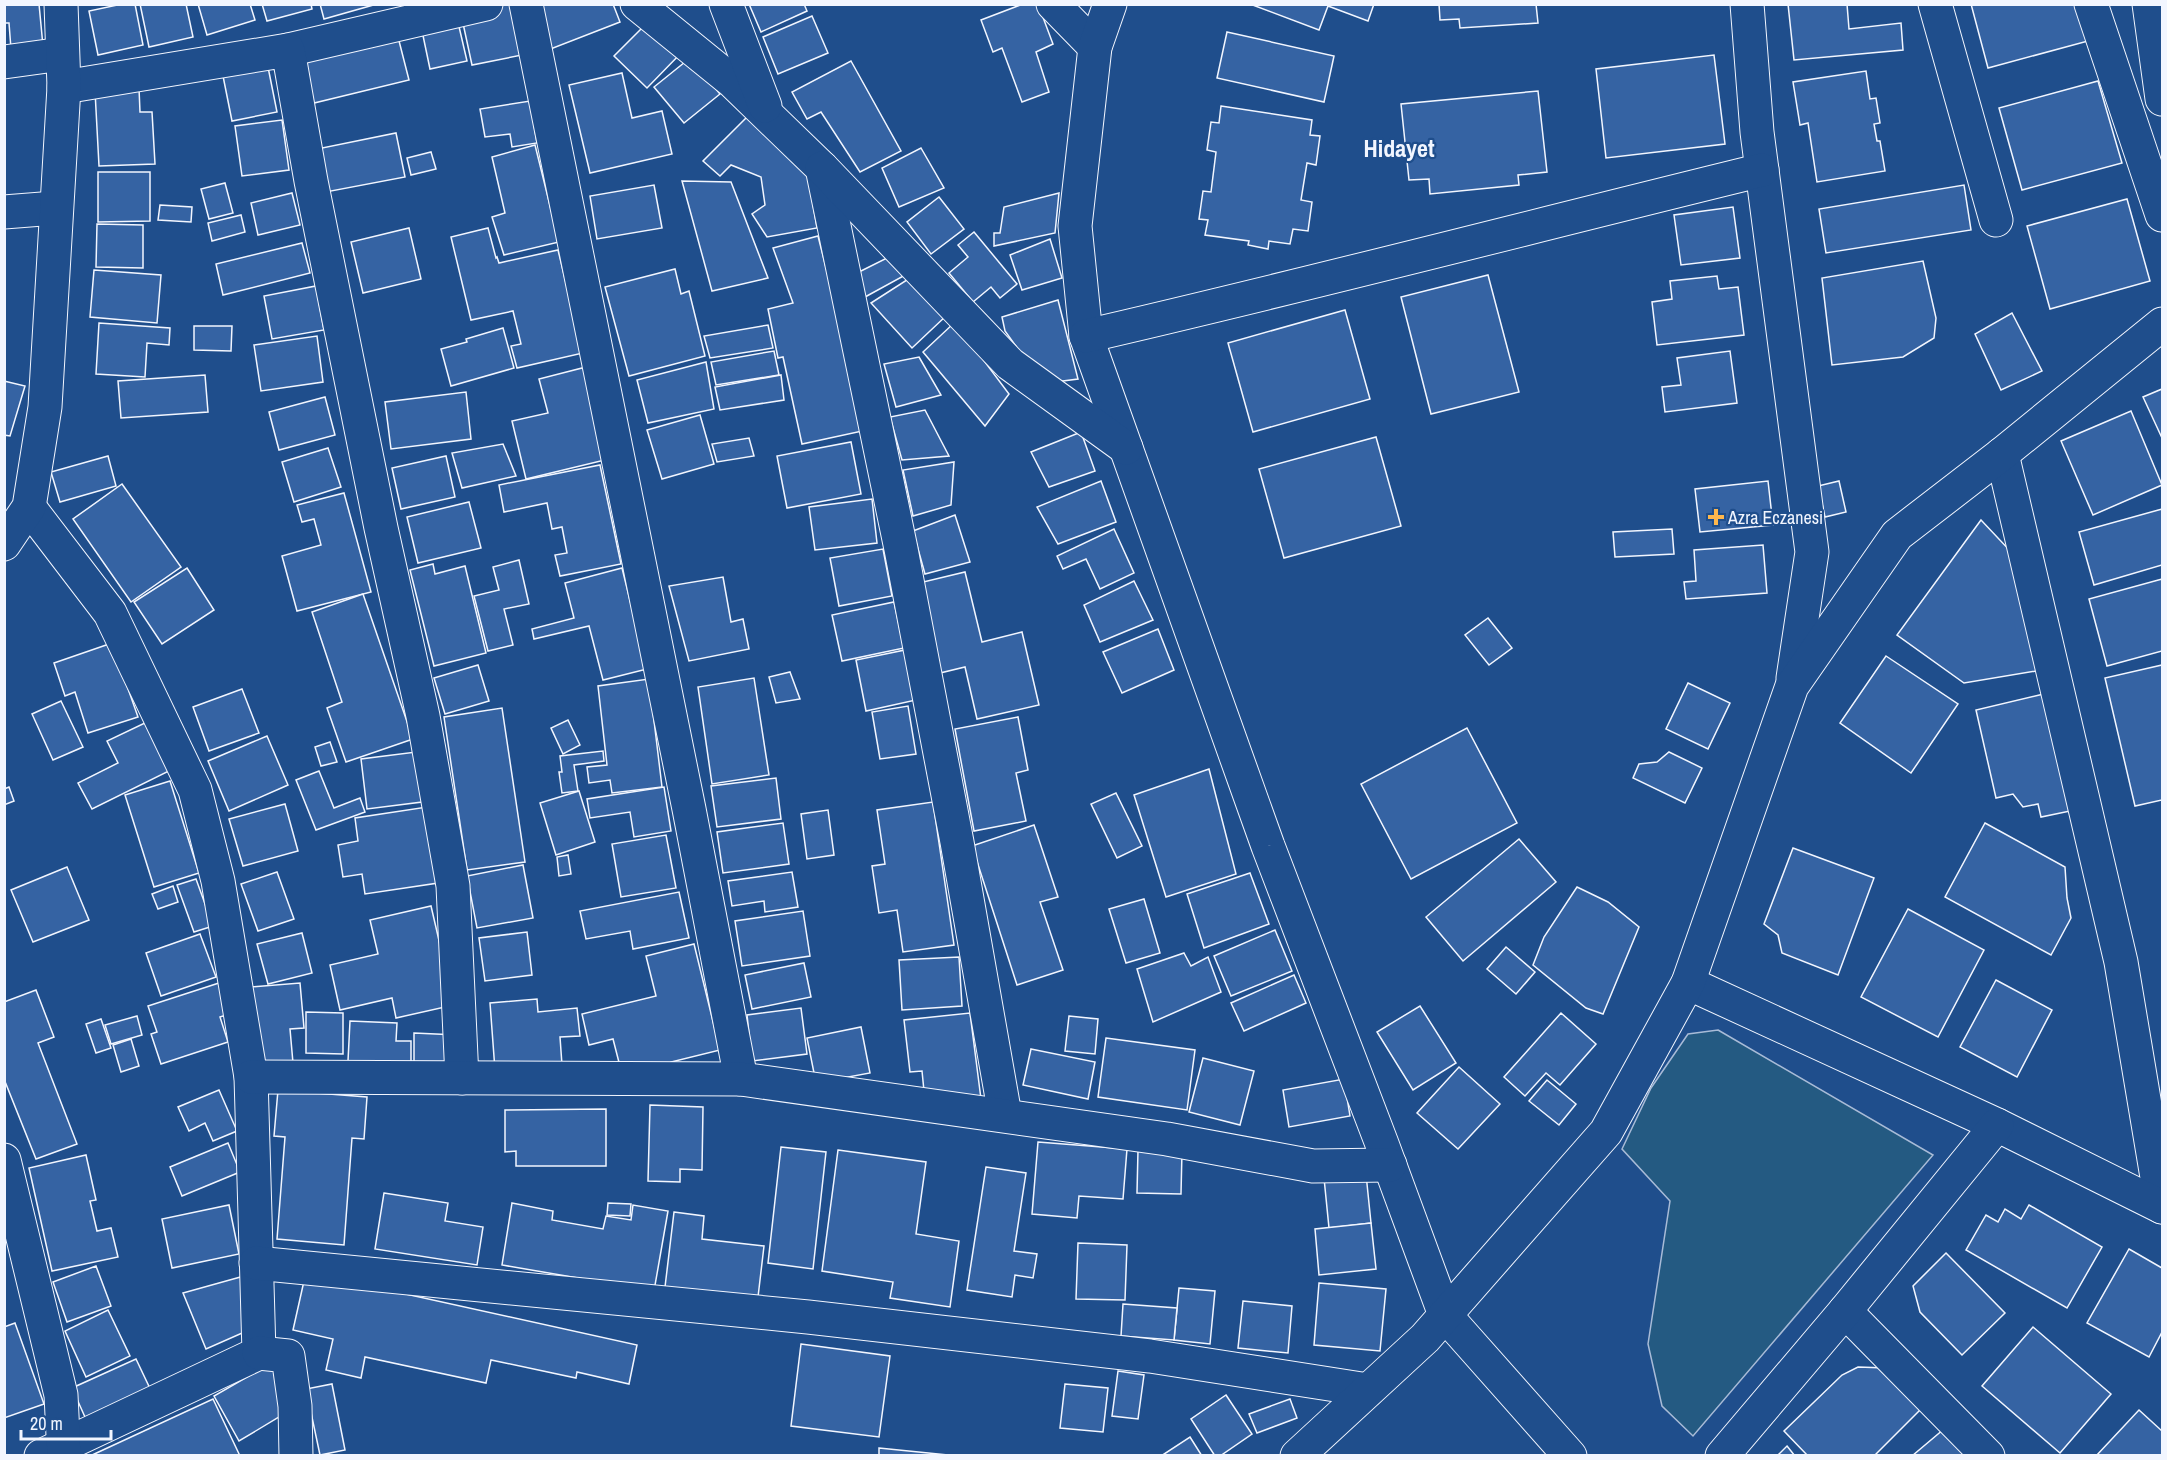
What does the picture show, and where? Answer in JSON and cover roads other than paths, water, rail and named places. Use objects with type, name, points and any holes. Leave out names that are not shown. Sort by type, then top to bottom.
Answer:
[{"type":"street","points":[[4,544],[29,507],[45,407],[64,87],[61,4]]},
{"type":"street","points":[[64,87],[288,50],[486,4]]},
{"type":"street","points":[[526,4],[741,1079]]},
{"type":"street","points":[[638,4],[732,81],[769,116],[1010,364],[1126,448]]},
{"type":"street","points":[[726,4],[769,116]]},
{"type":"street","points":[[1053,4],[1095,47]]},
{"type":"street","points":[[1110,4],[1095,47],[1075,226],[1086,336],[1268,846],[1445,1315],[1570,1455]]},
{"type":"street","points":[[1297,1455],[1425,1338],[1606,1132],[1688,983],[1792,686],[1812,552],[1757,132],[1747,4]]},
{"type":"street","points":[[1935,4],[1996,220]]},
{"type":"street","points":[[2091,4],[2163,215]]},
{"type":"street","points":[[2149,4],[2163,99]]},
{"type":"street","points":[[288,50],[311,181],[381,528],[423,716],[453,886],[462,1078]]},
{"type":"street","points":[[4,62],[62,54]]},
{"type":"street","points":[[822,168],[901,549],[1005,1115]]},
{"type":"street","points":[[1086,336],[1243,300],[1489,236],[1762,170]]},
{"type":"street","points":[[4,212],[56,208]]},
{"type":"street","points":[[1792,686],[1897,535],[2163,324]]},
{"type":"street","points":[[2002,454],[2121,962],[2163,1207]]},
{"type":"street","points":[[29,507],[110,613],[195,790],[218,881],[251,1077],[259,1353]]},
{"type":"street","points":[[1688,983],[1997,1125],[2163,1207]]},
{"type":"street","points":[[251,1077],[741,1079],[1167,1139],[1312,1166],[1390,1165]]},
{"type":"street","points":[[1722,1455],[1845,1311],[1997,1125]]},
{"type":"street","points":[[4,1160],[61,1395],[57,1452]]},
{"type":"street","points":[[256,1263],[808,1317],[1150,1356],[1368,1390]]},
{"type":"street","points":[[1845,1311],[1988,1455]]},
{"type":"street","points":[[57,1452],[259,1353],[288,1356],[295,1406],[296,1455]]},
{"type":"place","name":"Azra Eczanesi","points":[[1716,517]]},
{"type":"district","name":"Hidayet","points":[[1399,148]]}]
